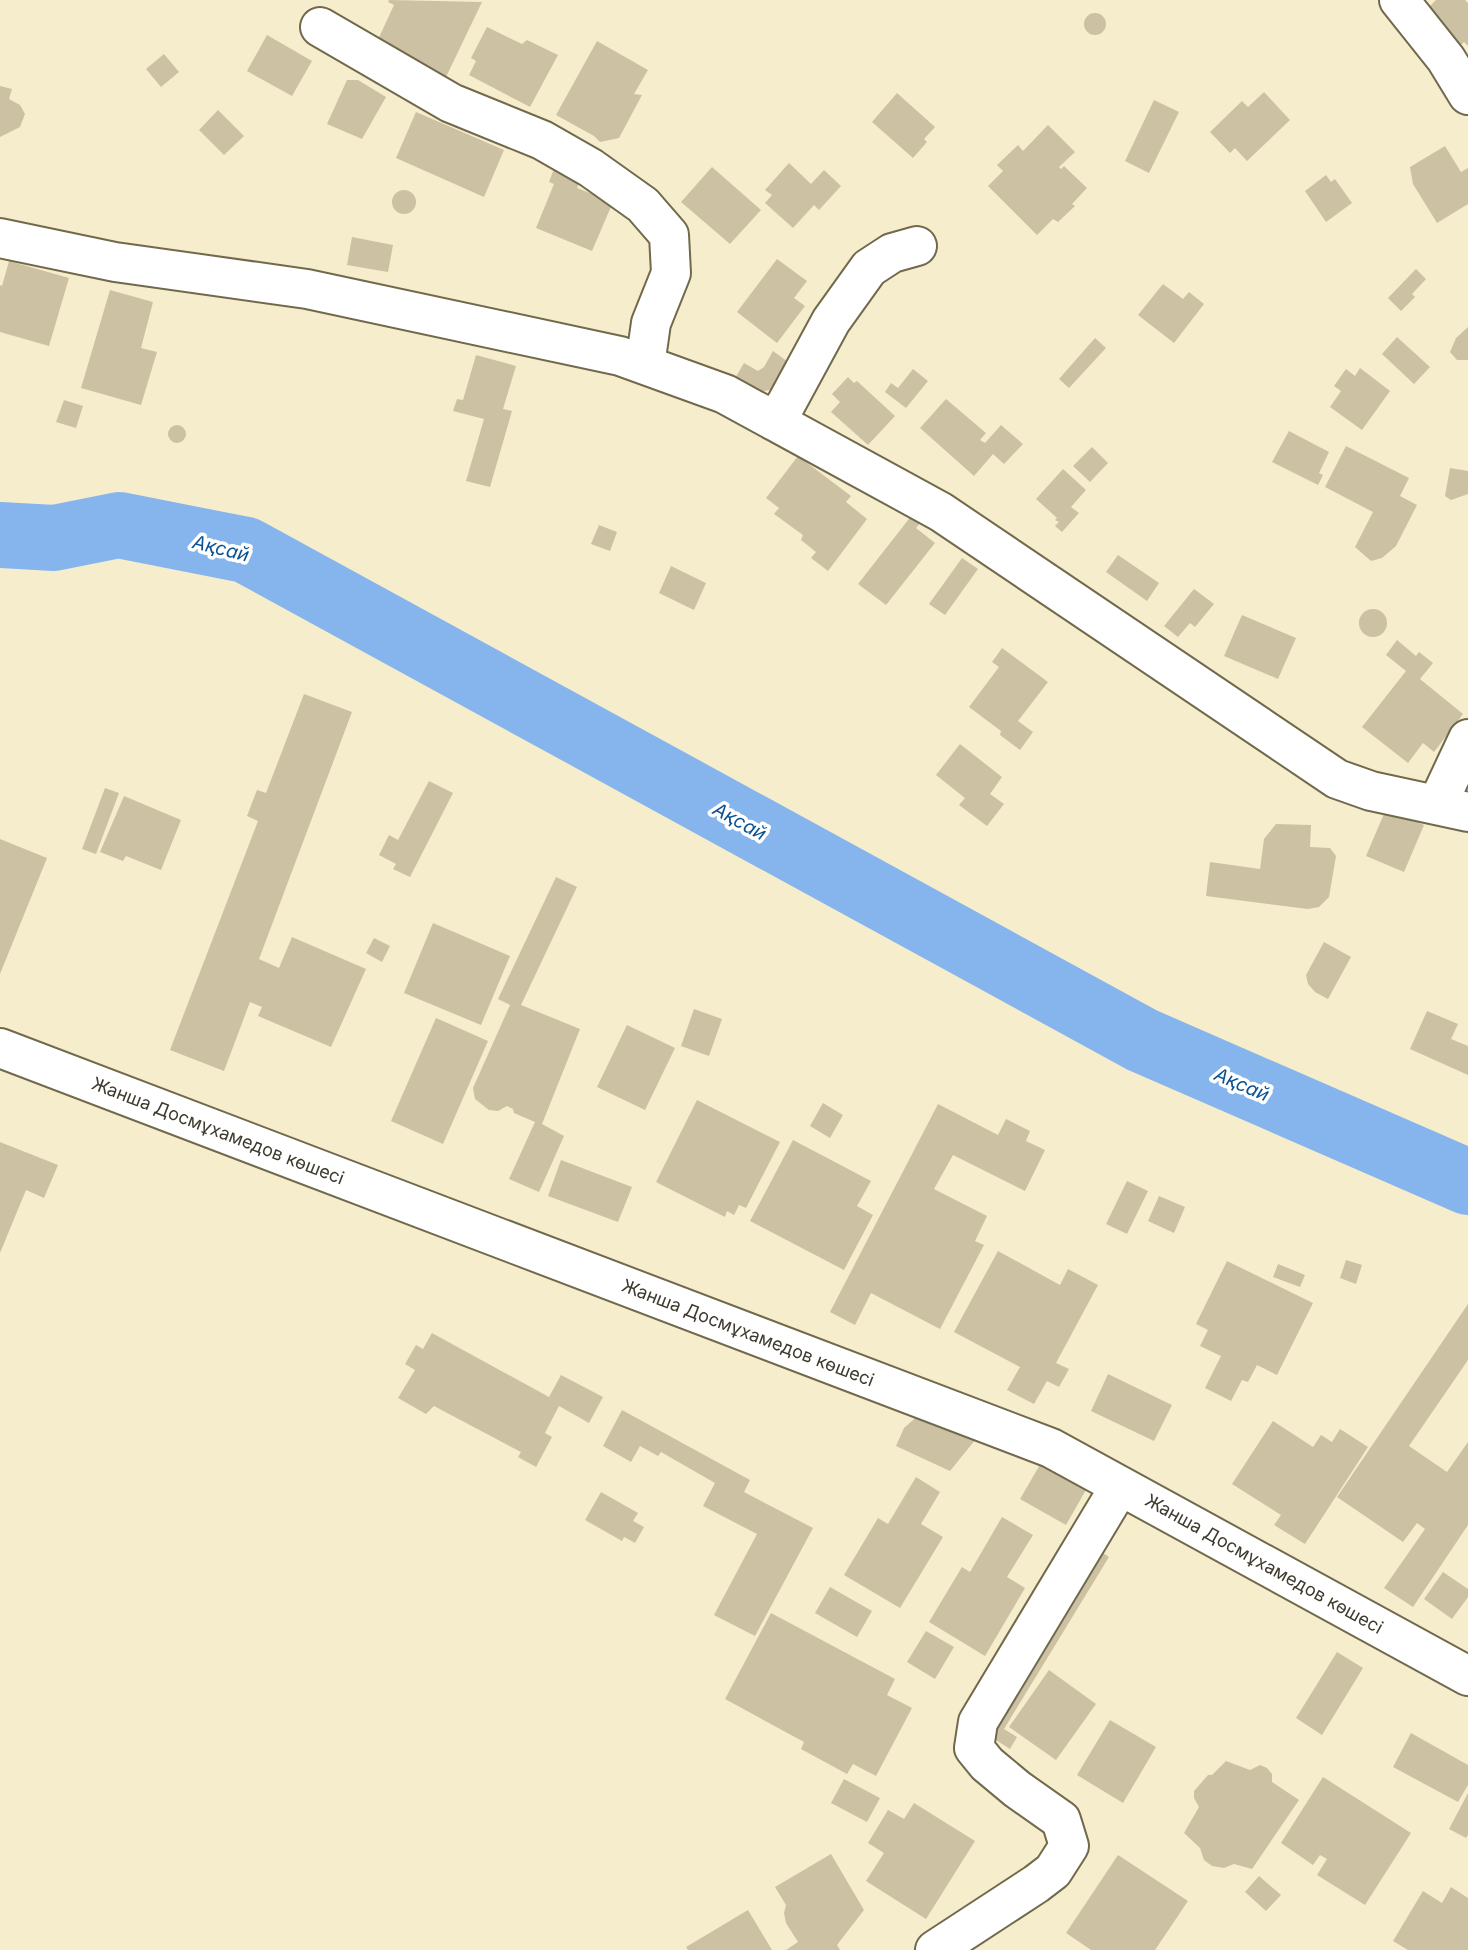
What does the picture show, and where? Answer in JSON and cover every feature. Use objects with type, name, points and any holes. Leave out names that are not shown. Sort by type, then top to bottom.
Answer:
[{"type":"street","points":[[1399,0],[1446,59],[1468,95]]},
{"type":"street","points":[[320,27],[451,103],[542,140],[590,168],[643,205],[669,235],[671,272],[651,323],[645,365]]},
{"type":"street","points":[[0,238],[115,262],[307,289],[620,356],[725,394],[941,512],[1337,779],[1371,791],[1452,809],[1468,739]]},
{"type":"street","points":[[774,421],[831,321],[869,268],[892,253],[917,246]]},
{"type":"street","name":"Жанша Досмұхамедов көшесі","points":[[0,1048],[1051,1448],[1468,1676]]},
{"type":"street","points":[[935,1950],[1053,1871],[1069,1846],[1061,1821],[987,1764],[974,1748],[978,1722],[1120,1486]]},
{"type":"building","points":[[1436,0],[1465,0],[1468,3],[1468,46],[1464,42],[1455,51],[1420,16]]},
{"type":"building","points":[[388,2],[482,2],[446,77],[376,44],[394,5]]},
{"type":"building","points":[[1091,13],[1099,13],[1106,20],[1106,28],[1099,35],[1091,35],[1084,28],[1084,20]]},
{"type":"building","points":[[487,27],[522,44],[527,40],[558,55],[530,107],[469,75],[476,61],[471,58]]},
{"type":"building","points":[[267,35],[312,61],[292,96],[247,71]]},
{"type":"building","points":[[597,41],[648,70],[634,94],[642,95],[619,138],[600,142],[556,115]]},
{"type":"building","points":[[164,54],[179,72],[161,87],[146,69]]},
{"type":"building","points":[[347,80],[358,80],[386,97],[362,139],[327,124]]},
{"type":"building","points":[[0,86],[12,89],[9,99],[20,105],[25,114],[20,127],[0,137]]},
{"type":"building","points":[[1264,92],[1290,120],[1247,161],[1235,148],[1230,153],[1210,132],[1242,101],[1248,107]]},
{"type":"building","points":[[897,93],[935,127],[924,139],[927,142],[913,158],[872,122]]},
{"type":"building","points":[[1154,100],[1179,112],[1149,173],[1125,161]]},
{"type":"building","points":[[218,110],[244,136],[224,155],[199,130]]},
{"type":"building","points":[[416,112],[504,150],[484,197],[396,158]]},
{"type":"building","points":[[1048,125],[1075,152],[1059,167],[1061,169],[1064,166],[1087,188],[1072,204],[1075,206],[1058,222],[1053,219],[1037,235],[988,186],[1003,171],[997,165],[1018,145],[1023,151]]},
{"type":"building","points":[[1445,146],[1461,172],[1468,168],[1468,204],[1437,223],[1413,184],[1410,167]]},
{"type":"building","points":[[789,163],[811,184],[824,170],[841,186],[819,210],[814,205],[793,228],[765,203],[772,195],[765,190]]},
{"type":"building","points":[[555,166],[581,177],[577,188],[613,202],[592,251],[536,228],[554,184],[549,182]]},
{"type":"building","points":[[712,167],[761,210],[730,244],[681,202]]},
{"type":"building","points":[[1326,175],[1331,182],[1335,179],[1352,203],[1326,222],[1305,191]]},
{"type":"building","points":[[404,190],[412,194],[416,202],[412,210],[404,214],[396,210],[392,202],[396,194]]},
{"type":"building","points":[[352,237],[393,245],[388,272],[347,265]]},
{"type":"building","points":[[777,259],[807,281],[794,298],[805,306],[777,343],[737,312]]},
{"type":"building","points":[[9,261],[69,278],[49,346],[0,332],[0,285],[2,286]]},
{"type":"building","points":[[1416,269],[1426,279],[1412,294],[1415,297],[1401,311],[1388,298]]},
{"type":"building","points":[[1163,284],[1183,299],[1189,292],[1204,304],[1174,343],[1138,315]]},
{"type":"building","points":[[110,290],[153,302],[141,348],[157,352],[141,405],[81,388]]},
{"type":"building","points":[[1468,327],[1468,360],[1457,360],[1450,352],[1456,338]]},
{"type":"building","points":[[1397,337],[1430,367],[1414,384],[1382,354]]},
{"type":"building","points":[[1095,338],[1106,348],[1069,388],[1059,379]]},
{"type":"building","points":[[773,351],[795,367],[778,388],[760,392],[734,380],[744,363],[758,371],[764,367]]},
{"type":"building","points":[[476,355],[516,366],[503,409],[512,411],[490,487],[466,481],[484,419],[453,411],[457,399],[463,400]]},
{"type":"building","points":[[1360,368],[1390,391],[1362,430],[1330,407],[1341,391],[1334,386],[1346,369],[1355,376]]},
{"type":"building","points":[[913,369],[928,381],[906,408],[885,392],[891,383],[898,388]]},
{"type":"building","points":[[848,377],[854,383],[857,381],[895,416],[868,445],[831,412],[840,402],[832,394]]},
{"type":"building","points":[[946,399],[986,433],[980,440],[985,443],[1001,425],[1023,444],[1004,464],[993,454],[974,476],[920,428]]},
{"type":"building","points":[[64,400],[83,406],[76,428],[56,422]]},
{"type":"building","points":[[177,425],[183,428],[186,434],[183,440],[177,443],[171,440],[168,434],[171,428]]},
{"type":"building","points":[[1289,431],[1329,452],[1319,473],[1323,475],[1318,485],[1272,462]]},
{"type":"building","points":[[1346,446],[1409,478],[1400,496],[1417,505],[1396,546],[1382,558],[1371,561],[1355,547],[1373,512],[1325,487]]},
{"type":"building","points":[[1092,447],[1108,463],[1090,482],[1073,466]]},
{"type":"building","points":[[798,456],[851,496],[846,502],[867,519],[828,571],[811,558],[816,552],[801,540],[803,535],[774,514],[779,508],[766,498]]},
{"type":"building","points":[[1450,468],[1468,471],[1468,494],[1451,500],[1445,496]]},
{"type":"building","points":[[1063,469],[1086,490],[1071,507],[1079,513],[1062,532],[1055,526],[1059,522],[1055,520],[1057,518],[1036,499]]},
{"type":"building","points":[[912,515],[921,522],[916,528],[935,543],[886,605],[858,584]]},
{"type":"building","points":[[599,525],[617,532],[610,551],[591,544]]},
{"type":"building","points":[[1118,555],[1159,583],[1147,601],[1106,572]]},
{"type":"building","points":[[962,558],[978,569],[945,615],[929,604]]},
{"type":"building","points":[[671,566],[706,583],[694,610],[659,593]]},
{"type":"building","points":[[1194,589],[1214,604],[1195,627],[1190,623],[1178,637],[1164,626]]},
{"type":"building","points":[[1373,609],[1383,613],[1387,623],[1383,633],[1373,637],[1363,633],[1359,623],[1363,613]]},
{"type":"building","points":[[1242,615],[1296,638],[1278,679],[1224,656]]},
{"type":"building","points":[[1397,640],[1416,656],[1419,652],[1433,663],[1420,679],[1463,714],[1434,752],[1423,743],[1408,763],[1362,727],[1406,671],[1386,655]]},
{"type":"building","points":[[1002,648],[1048,682],[1018,721],[1033,732],[1020,750],[1000,735],[1001,731],[969,707],[999,667],[992,662]]},
{"type":"building","points":[[304,694],[352,712],[259,959],[279,968],[292,937],[366,969],[331,1047],[258,1016],[262,1007],[250,1002],[224,1071],[170,1050],[258,821],[247,816],[257,790],[266,793]]},
{"type":"building","points":[[960,744],[1002,777],[990,794],[1004,804],[987,826],[959,805],[965,798],[936,775]]},
{"type":"building","points":[[429,781],[453,793],[410,877],[393,869],[396,864],[379,855],[389,835],[398,840]]},
{"type":"building","points":[[105,788],[119,793],[96,854],[82,849]]},
{"type":"building","points":[[124,796],[181,820],[161,870],[126,856],[123,861],[100,852]]},
{"type":"building","points":[[1386,809],[1424,825],[1404,872],[1366,856]]},
{"type":"building","points":[[1276,824],[1311,825],[1310,847],[1330,848],[1336,856],[1329,897],[1319,907],[1308,909],[1206,896],[1210,862],[1260,869],[1264,839]]},
{"type":"building","points":[[0,839],[47,858],[0,974]]},
{"type":"building","points":[[556,877],[577,887],[521,1005],[580,1029],[542,1124],[564,1136],[539,1192],[509,1179],[535,1122],[514,1113],[513,1109],[507,1106],[498,1111],[489,1110],[475,1099],[473,1088],[510,1005],[498,999]]},
{"type":"building","points":[[433,923],[510,956],[481,1025],[404,993]]},
{"type":"building","points":[[374,938],[390,946],[382,962],[366,953]]},
{"type":"building","points":[[1324,942],[1351,957],[1328,999],[1315,992],[1308,984],[1306,975]]},
{"type":"building","points":[[694,1009],[722,1019],[709,1056],[681,1046]]},
{"type":"building","points":[[1427,1011],[1458,1024],[1451,1039],[1468,1046],[1468,1075],[1410,1049]]},
{"type":"building","points":[[436,1018],[488,1041],[443,1144],[391,1121]]},
{"type":"building","points":[[627,1025],[675,1048],[645,1110],[597,1087]]},
{"type":"building","points":[[697,1100],[780,1142],[746,1208],[739,1205],[734,1215],[727,1211],[725,1217],[656,1182]]},
{"type":"building","points":[[823,1103],[843,1115],[830,1138],[810,1126]]},
{"type":"building","points":[[938,1104],[998,1135],[1006,1119],[1030,1131],[1026,1141],[1045,1150],[1025,1191],[953,1155],[934,1189],[987,1216],[975,1241],[984,1245],[940,1329],[871,1293],[855,1325],[830,1312]]},
{"type":"building","points":[[793,1140],[871,1181],[857,1206],[873,1215],[844,1270],[750,1221]]},
{"type":"building","points":[[0,1142],[58,1165],[44,1198],[26,1190],[0,1253]]},
{"type":"building","points":[[561,1160],[632,1187],[618,1222],[548,1196]]},
{"type":"building","points":[[1127,1181],[1148,1191],[1127,1234],[1106,1224]]},
{"type":"building","points":[[1159,1196],[1185,1207],[1174,1233],[1148,1221]]},
{"type":"building","points":[[998,1251],[1060,1285],[1068,1269],[1098,1285],[1056,1363],[1069,1369],[1059,1387],[1047,1381],[1034,1404],[1007,1390],[1020,1367],[954,1332]]},
{"type":"building","points":[[1346,1260],[1362,1265],[1356,1284],[1340,1278]]},
{"type":"building","points":[[1227,1261],[1313,1303],[1277,1375],[1257,1365],[1248,1382],[1242,1380],[1231,1401],[1205,1388],[1221,1356],[1200,1346],[1208,1330],[1196,1324]]},
{"type":"building","points":[[1278,1264],[1305,1275],[1300,1287],[1273,1277]]},
{"type":"building","points":[[1468,1304],[1468,1360],[1409,1446],[1447,1472],[1468,1442],[1468,1525],[1413,1607],[1384,1588],[1425,1529],[1417,1523],[1403,1542],[1337,1497]]},
{"type":"building","points":[[432,1333],[549,1397],[561,1375],[603,1397],[589,1423],[559,1406],[545,1433],[552,1437],[536,1467],[518,1457],[521,1452],[434,1406],[426,1414],[398,1398],[415,1370],[405,1364],[416,1345],[423,1349]]},
{"type":"building","points":[[1108,1374],[1172,1405],[1154,1441],[1091,1411]]},
{"type":"building","points":[[622,1410],[750,1480],[744,1492],[813,1528],[755,1636],[714,1615],[757,1534],[703,1506],[715,1483],[661,1452],[658,1456],[640,1446],[631,1462],[603,1446]]},
{"type":"building","points":[[921,1413],[976,1439],[950,1471],[896,1446],[904,1428]]},
{"type":"building","points":[[1273,1421],[1313,1447],[1321,1435],[1332,1442],[1340,1429],[1368,1447],[1305,1544],[1274,1525],[1281,1515],[1232,1484]]},
{"type":"building","points":[[1041,1463],[1087,1488],[1066,1525],[1020,1499]]},
{"type":"building","points":[[916,1477],[940,1492],[921,1524],[943,1537],[900,1608],[844,1575],[878,1518],[888,1524]]},
{"type":"building","points":[[601,1492],[638,1513],[633,1521],[644,1527],[635,1543],[624,1537],[622,1541],[585,1520]]},
{"type":"building","points":[[1002,1517],[1033,1535],[1007,1577],[1025,1588],[985,1656],[929,1622],[962,1567],[970,1572]]},
{"type":"building","points":[[1097,1549],[1109,1557],[1004,1729],[1017,1737],[1010,1749],[985,1733]]},
{"type":"building","points":[[1443,1572],[1468,1589],[1468,1597],[1452,1619],[1424,1599]]},
{"type":"building","points":[[830,1587],[872,1611],[857,1637],[815,1613]]},
{"type":"building","points":[[771,1613],[895,1679],[887,1695],[912,1708],[876,1776],[853,1764],[847,1774],[801,1749],[804,1742],[725,1699]]},
{"type":"building","points":[[926,1631],[954,1647],[935,1679],[907,1662]]},
{"type":"building","points":[[1337,1652],[1363,1668],[1322,1735],[1296,1718]]},
{"type":"building","points":[[1049,1670],[1096,1704],[1056,1760],[1009,1727]]},
{"type":"building","points":[[1110,1720],[1156,1747],[1123,1803],[1077,1775]]},
{"type":"building","points":[[1411,1733],[1468,1765],[1468,1785],[1458,1802],[1393,1767]]},
{"type":"building","points":[[1226,1761],[1250,1770],[1260,1765],[1267,1768],[1272,1774],[1272,1782],[1299,1800],[1252,1869],[1234,1864],[1224,1868],[1212,1866],[1204,1860],[1200,1848],[1184,1833],[1199,1807],[1194,1791]]},
{"type":"building","points":[[1323,1777],[1411,1833],[1365,1905],[1317,1875],[1327,1859],[1320,1855],[1313,1865],[1281,1843]]},
{"type":"building","points":[[844,1779],[880,1798],[867,1822],[831,1803]]},
{"type":"building","points":[[1468,1793],[1468,1835],[1466,1838],[1449,1829]]},
{"type":"building","points":[[914,1803],[975,1841],[926,1919],[866,1881],[884,1853],[868,1843],[888,1810],[904,1819]]},
{"type":"building","points":[[831,1854],[864,1910],[837,1945],[840,1950],[786,1950],[798,1942],[786,1923],[786,1905],[775,1887]]},
{"type":"building","points":[[1118,1855],[1188,1901],[1155,1950],[1091,1950],[1066,1933]]},
{"type":"building","points":[[1259,1876],[1281,1895],[1266,1911],[1245,1892]]},
{"type":"building","points":[[1451,1887],[1468,1898],[1468,1950],[1408,1950],[1393,1941],[1423,1891],[1442,1903]]},
{"type":"building","points":[[748,1910],[772,1950],[688,1950],[686,1947]]},
{"type":"waterway","name":"Ақсай","points":[[0,535],[54,538],[119,525],[246,550],[1142,1040],[1468,1182]]}]
